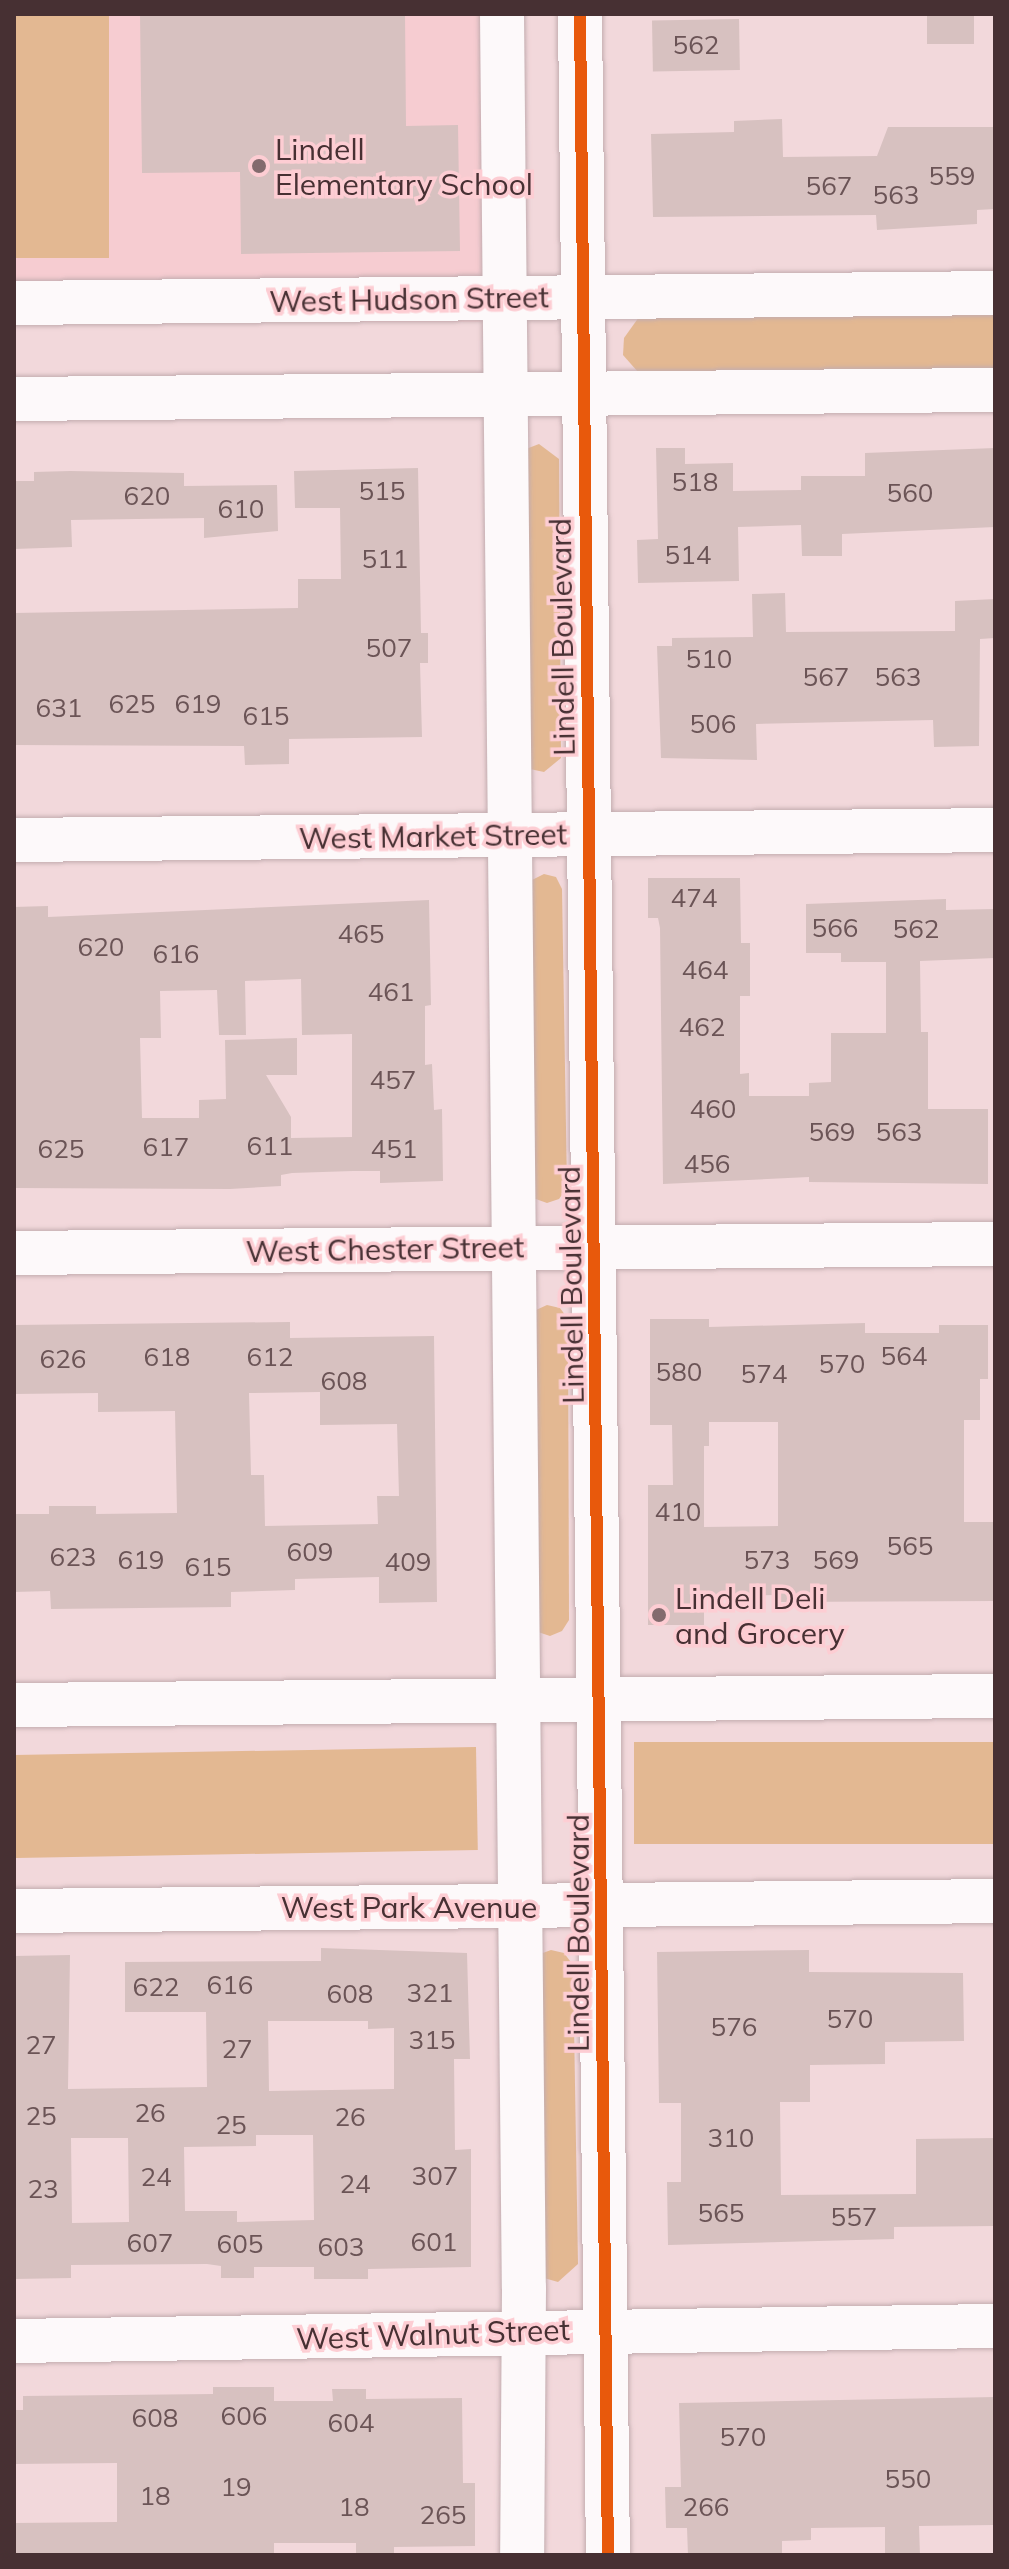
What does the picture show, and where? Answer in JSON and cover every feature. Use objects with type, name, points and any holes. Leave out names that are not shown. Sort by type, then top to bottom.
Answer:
[{"type":"main road","name":"Lindell Boulevard","points":[[502,14],[517,1907],[524,2288],[520,2330],[522,2555]]},
{"type":"main road","name":"Lindell Boulevard","points":[[580,14],[602,1700],[608,2555]]},
{"type":"main road","name":"West Hudson Street","points":[[14,303],[995,293]]},
{"type":"main road","points":[[14,399],[995,390]]},
{"type":"main road","name":"West Market Street","points":[[14,840],[995,830]]},
{"type":"main road","name":"West Chester Street","points":[[14,1253],[995,1244]]},
{"type":"main road","points":[[14,1705],[995,1696]]},
{"type":"main road","name":"West Park Avenue","points":[[14,1911],[995,1901]]},
{"type":"main road","name":"West Walnut Street","points":[[14,2341],[291,2339],[520,2330],[995,2326]]},
{"type":"shaded area","name":"Lindell Elementary School","points":[[14,14],[502,14],[502,322],[14,322]]},
{"type":"shaded area","points":[[14,14],[109,14],[109,258],[14,258]]},
{"type":"shaded area","points":[[995,313],[995,369],[638,372],[623,355],[624,338],[639,317]]},
{"type":"shaded area","points":[[539,444],[559,459],[561,758],[544,772],[530,769],[526,449]]},
{"type":"shaded area","points":[[544,874],[556,877],[562,889],[567,1188],[559,1199],[547,1203],[533,1198],[532,880]]},
{"type":"shaded area","points":[[547,1305],[560,1308],[568,1319],[569,1620],[562,1631],[550,1636],[538,1632],[536,1310]]},
{"type":"shaded area","points":[[634,1742],[995,1742],[995,1844],[634,1844]]},
{"type":"shaded area","points":[[476,1747],[478,1850],[16,1858],[14,1755]]},
{"type":"shaded area","points":[[551,1950],[564,1953],[573,1965],[578,2264],[558,2282],[544,2278],[540,1954]]},
{"type":"building","points":[[140,14],[405,14],[406,126],[458,125],[460,251],[241,254],[240,172],[142,173]]},
{"type":"building","points":[[927,14],[974,14],[974,44],[927,44]]},
{"type":"building","points":[[739,19],[740,70],[653,72],[652,21]]},
{"type":"building","points":[[782,119],[783,157],[877,156],[888,127],[995,127],[995,209],[977,210],[977,224],[877,230],[876,215],[653,217],[651,134],[734,132],[734,121]]},
{"type":"building","points":[[656,448],[685,448],[685,464],[733,463],[733,491],[801,490],[801,476],[865,476],[865,453],[995,448],[995,527],[842,534],[842,556],[802,556],[801,525],[738,527],[739,581],[638,583],[637,540],[658,539]]},
{"type":"building","points":[[418,468],[421,633],[428,633],[428,663],[420,663],[422,737],[289,739],[289,764],[245,765],[244,746],[14,745],[14,613],[298,608],[298,579],[341,579],[340,508],[295,508],[294,471]]},
{"type":"building","points":[[34,472],[184,473],[184,486],[277,485],[278,531],[204,538],[204,518],[71,520],[72,547],[14,549],[14,481],[34,481]]},
{"type":"building","points":[[785,593],[786,632],[955,631],[955,601],[995,599],[995,638],[980,639],[979,746],[934,747],[933,720],[756,724],[757,760],[661,758],[657,646],[672,646],[672,638],[753,637],[752,594]]},
{"type":"building","points":[[648,878],[740,878],[741,943],[750,943],[750,996],[740,996],[740,1074],[749,1073],[749,1096],[809,1096],[809,1083],[831,1082],[831,1033],[886,1033],[886,962],[841,962],[841,953],[806,953],[806,904],[946,899],[946,910],[995,909],[995,958],[920,961],[921,1032],[928,1032],[928,1109],[988,1109],[988,1184],[809,1182],[809,1177],[663,1184],[660,928],[658,918],[648,918]]},
{"type":"building","points":[[429,900],[431,1005],[425,1006],[425,1065],[432,1064],[434,1110],[442,1109],[443,1181],[380,1183],[380,1171],[353,1171],[292,1173],[281,1175],[281,1186],[230,1189],[14,1188],[14,907],[48,906],[48,917]],"holes":[[[301,979],[302,1035],[352,1034],[352,1137],[291,1138],[291,1117],[266,1075],[297,1075],[297,1038],[225,1040],[226,1099],[199,1100],[199,1118],[142,1118],[140,1038],[161,1038],[160,991],[217,990],[219,1035],[246,1035],[245,981]]]},
{"type":"building","points":[[650,1319],[709,1319],[709,1327],[865,1323],[865,1333],[939,1333],[939,1325],[988,1325],[988,1379],[980,1379],[980,1420],[964,1420],[964,1522],[995,1522],[995,1601],[776,1602],[776,1595],[704,1596],[704,1625],[648,1625],[648,1485],[673,1485],[672,1425],[650,1425]],"holes":[[[709,1422],[778,1422],[778,1526],[704,1527],[704,1446],[709,1446]]]},
{"type":"building","points":[[290,1322],[290,1338],[434,1336],[437,1602],[379,1603],[379,1577],[295,1579],[295,1590],[231,1592],[231,1607],[51,1609],[50,1591],[14,1592],[14,1514],[49,1514],[49,1506],[96,1506],[96,1514],[177,1513],[175,1411],[98,1412],[98,1393],[14,1394],[14,1325]],"holes":[[[320,1392],[320,1425],[397,1424],[399,1496],[377,1496],[378,1524],[265,1526],[264,1475],[251,1475],[249,1393]]]},
{"type":"building","points":[[321,1948],[467,1953],[470,2059],[454,2059],[455,2150],[471,2149],[471,2267],[368,2269],[368,2279],[314,2279],[314,2267],[254,2267],[254,2278],[221,2278],[221,2266],[207,2264],[71,2265],[71,2278],[14,2279],[14,1956],[70,1955],[68,2089],[207,2087],[206,2012],[125,2012],[125,1962],[321,1961]],"holes":[[[268,2021],[368,2021],[368,2029],[394,2028],[394,2089],[269,2091]],[[256,2135],[313,2135],[314,2220],[237,2222],[237,2211],[185,2211],[184,2147],[256,2146]],[[71,2138],[128,2138],[129,2222],[72,2223]]]},
{"type":"building","points":[[809,1950],[809,1972],[963,1973],[964,2041],[885,2042],[885,2064],[810,2065],[810,2102],[780,2102],[781,2195],[916,2194],[916,2139],[995,2138],[995,2226],[894,2227],[894,2239],[668,2245],[667,2182],[681,2182],[681,2103],[659,2103],[657,1952]]},
{"type":"building","points":[[213,2387],[274,2387],[274,2401],[333,2401],[332,2389],[366,2389],[366,2399],[462,2398],[463,2483],[475,2483],[475,2546],[394,2547],[394,2555],[356,2555],[356,2543],[274,2543],[274,2555],[14,2555],[14,2523],[117,2522],[117,2463],[14,2464],[14,2410],[23,2410],[23,2396],[213,2394]]},
{"type":"building","points":[[995,2397],[995,2525],[919,2526],[920,2555],[885,2555],[885,2527],[811,2528],[811,2540],[782,2541],[782,2555],[688,2555],[687,2528],[666,2528],[665,2487],[681,2487],[679,2403]]},
{"type":"cycle path","points":[[580,14],[608,2555]]},
{"type":"place","name":"Lindell Elementary School","points":[[259,166]]},
{"type":"place","name":"Lindell Deli and Grocery","points":[[659,1615]]}]
